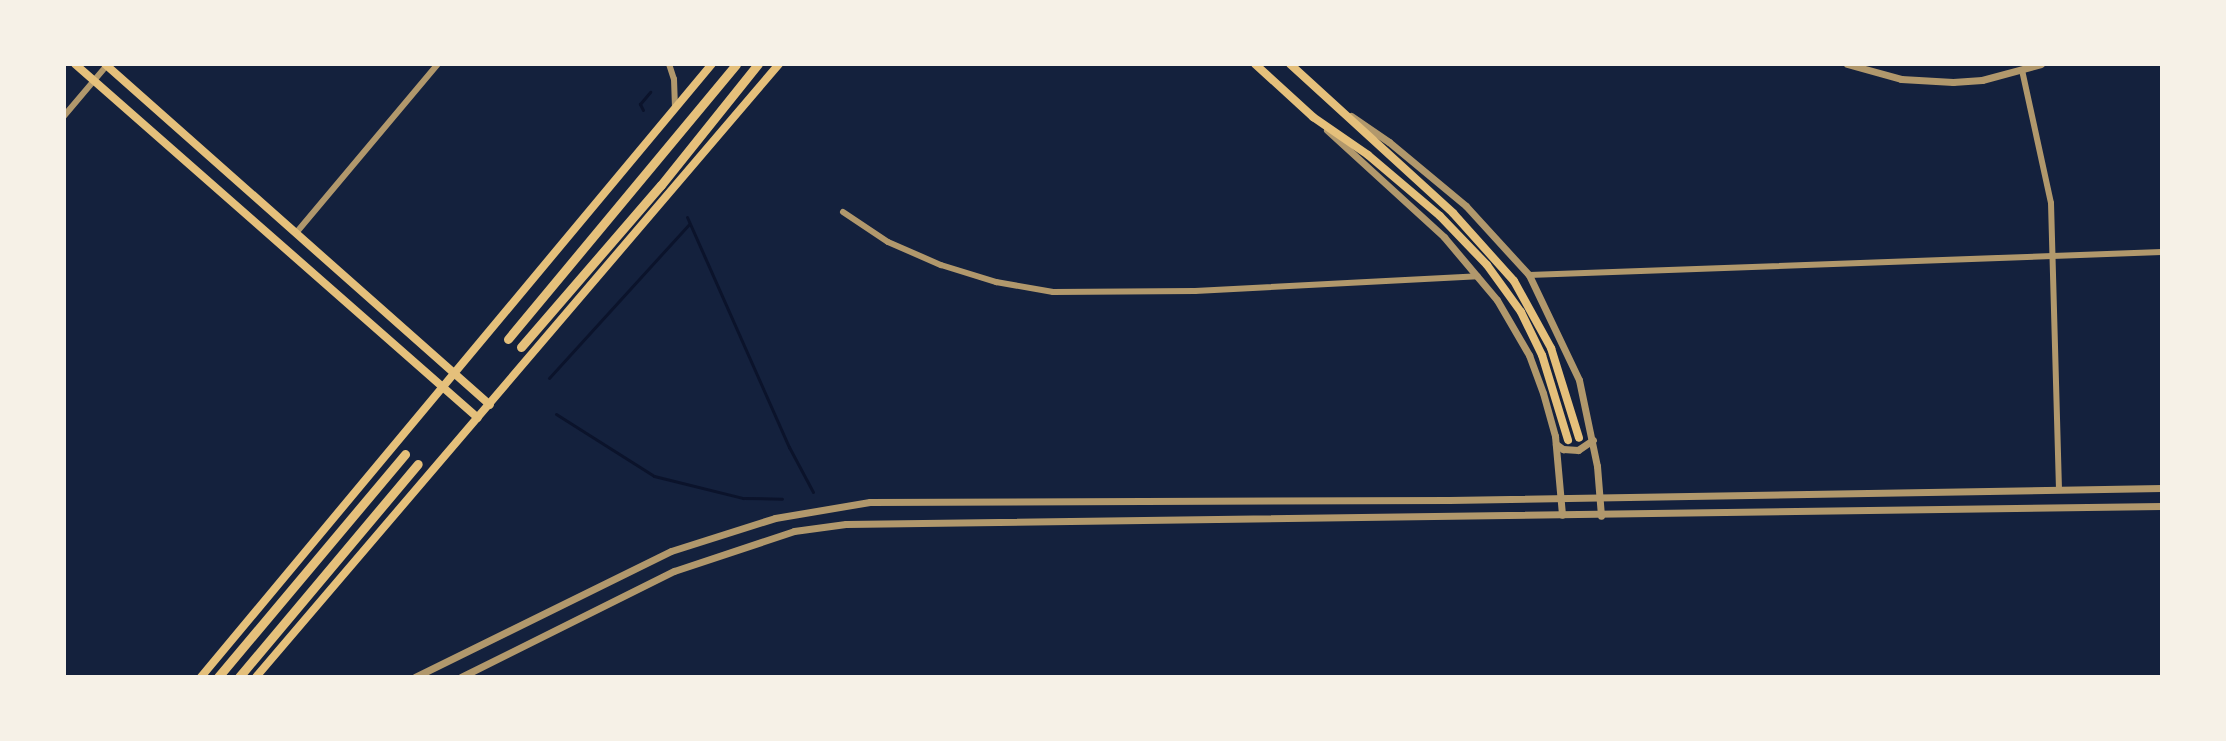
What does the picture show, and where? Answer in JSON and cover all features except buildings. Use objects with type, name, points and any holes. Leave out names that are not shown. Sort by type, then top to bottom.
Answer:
[{"type":"main road","points":[[75,64],[478,418]]},
{"type":"main road","points":[[201,677],[712,64]]},
{"type":"main road","points":[[508,339],[736,64]]},
{"type":"main road","points":[[521,347],[661,185],[758,64]]},
{"type":"main road","points":[[256,677],[779,64]]},
{"type":"main road","points":[[1255,64],[1313,117],[1368,155],[1440,216],[1496,276],[1521,312],[1542,355],[1568,440]]},
{"type":"main road","points":[[1290,64],[1453,213],[1514,281],[1551,348],[1579,438]]},
{"type":"main road","points":[[106,65],[490,405]]},
{"type":"main road","points":[[218,677],[405,454]]},
{"type":"main road","points":[[239,677],[418,464]]},
{"type":"street","points":[[296,233],[438,64]]},
{"type":"street","points":[[669,64],[674,79],[675,109]]},
{"type":"street","points":[[1847,64],[1901,79],[1930,82],[1982,80],[2041,64]]},
{"type":"street","points":[[64,116],[106,65]]},
{"type":"street","points":[[2022,70],[2051,203],[2059,508]]},
{"type":"street","points":[[1347,114],[1389,142],[1466,206],[1529,275],[1579,380],[1593,440],[1601,516]]},
{"type":"street","points":[[1313,117],[1444,237],[1497,300],[1529,355],[1556,444],[1562,515]]},
{"type":"street","points":[[843,212],[888,242],[941,265],[996,282],[1053,292],[1195,291],[1478,276]]},
{"type":"street","points":[[1529,275],[2162,252]]},
{"type":"street","points":[[1556,444],[1563,449],[1578,450],[1593,440]]},
{"type":"street","points":[[415,677],[671,551],[775,518],[828,507],[928,500],[1561,498],[2162,488]]},
{"type":"street","points":[[461,677],[674,571],[794,531],[846,524],[2162,506]]},
{"type":"waterway","points":[[643,110],[640,104],[650,92]]},
{"type":"waterway","points":[[687,217],[789,447],[813,492]]},
{"type":"waterway","points":[[549,378],[689,224]]},
{"type":"waterway","points":[[556,414],[654,476],[743,498],[782,499]]}]
